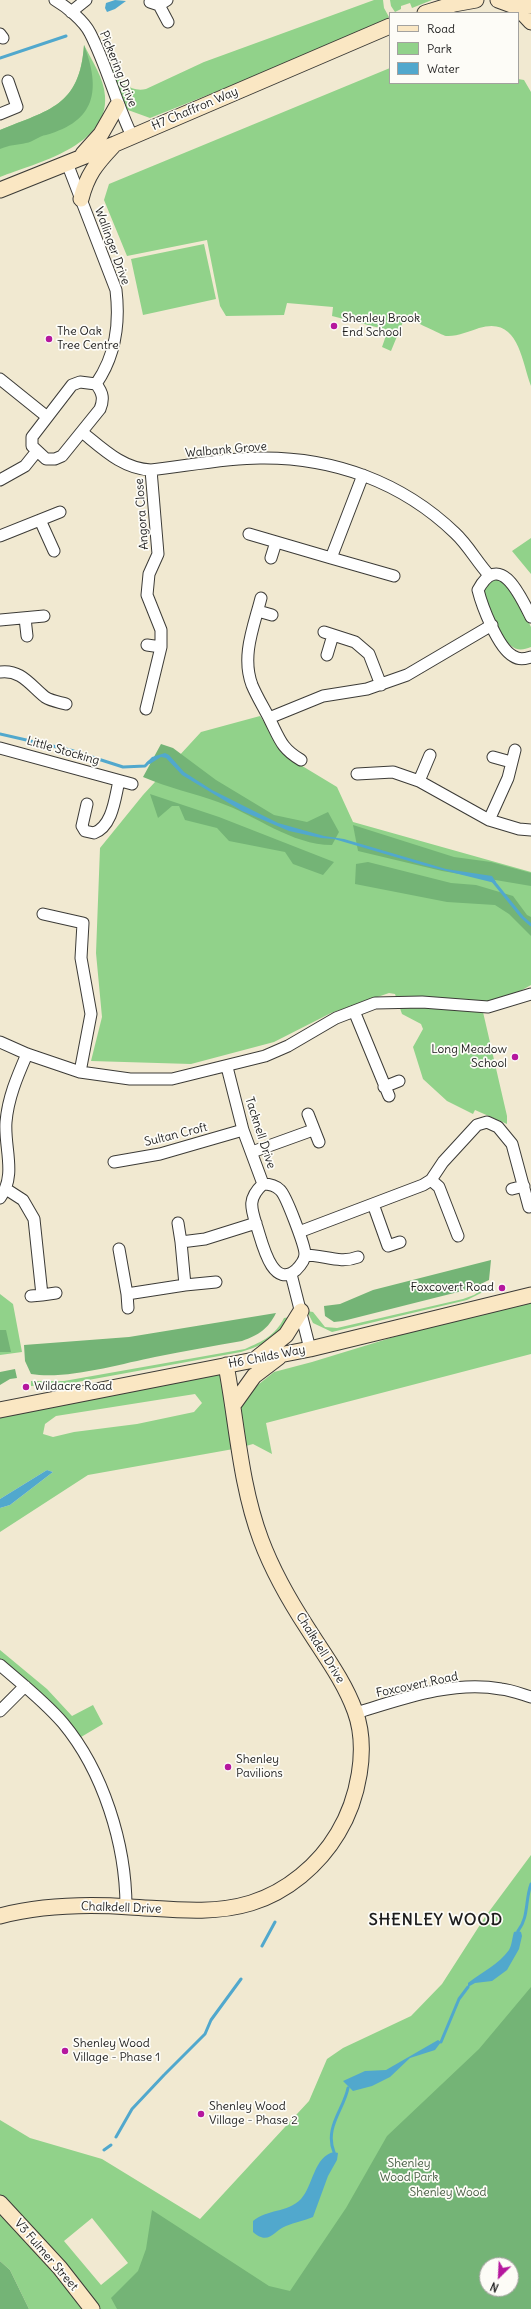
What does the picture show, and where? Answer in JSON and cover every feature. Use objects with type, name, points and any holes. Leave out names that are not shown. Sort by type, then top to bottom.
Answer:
[{"type":"street","name":"Pickering Drive","points":[[54,0],[71,12],[90,32],[118,106],[132,136]]},
{"type":"street","points":[[71,12],[86,0]]},
{"type":"street","points":[[428,12],[456,2],[476,0]]},
{"type":"street","points":[[498,0],[524,7],[531,22]]},
{"type":"street","points":[[159,2],[168,22]]},
{"type":"street","name":"H7 Chaffron Way","points":[[0,190],[81,156],[115,144],[389,26]]},
{"type":"street","points":[[0,114],[17,107],[8,81]]},
{"type":"street","points":[[81,156],[101,134],[118,106]]},
{"type":"street","points":[[81,199],[86,180],[97,163],[115,144]]},
{"type":"street","name":"Wallinger Drive","points":[[67,163],[116,290],[118,310],[116,337],[111,358],[96,384]]},
{"type":"street","points":[[0,379],[46,416]]},
{"type":"street","points":[[80,382],[96,384],[102,393],[103,401],[100,409],[62,456],[55,459],[46,459],[32,446],[32,437],[46,416],[72,385],[80,382]]},
{"type":"street","name":"Walbank Grove","points":[[82,432],[121,462],[138,470],[151,470],[259,458],[298,460],[334,465],[363,475],[390,486],[416,502],[456,533],[489,576]]},
{"type":"street","points":[[0,480],[24,466],[37,451]]},
{"type":"street","name":"Angora Close","points":[[146,709],[161,648],[161,630],[147,595],[149,574],[159,550],[151,470]]},
{"type":"street","points":[[331,558],[363,475]]},
{"type":"street","points":[[0,536],[60,512]]},
{"type":"street","points":[[40,520],[54,551]]},
{"type":"street","points":[[249,534],[394,576]]},
{"type":"street","points":[[271,558],[276,542]]},
{"type":"street","points":[[531,617],[528,606],[516,587],[507,578],[497,574],[489,576],[478,590],[492,625],[504,647],[512,655],[520,659],[531,657]]},
{"type":"street","points":[[261,598],[250,640],[247,659],[251,683],[287,751],[301,760]]},
{"type":"street","points":[[258,611],[272,615]]},
{"type":"street","points":[[0,620],[44,616]]},
{"type":"street","points":[[25,618],[27,636]]},
{"type":"street","points":[[269,718],[323,696],[382,685],[412,672],[492,625]]},
{"type":"street","points":[[327,655],[329,633],[355,642],[369,654],[382,685]]},
{"type":"street","points":[[147,645],[161,648]]},
{"type":"street","points":[[0,672],[21,676],[45,697],[66,704]]},
{"type":"street","name":"Little Stocking","points":[[0,748],[132,784]]},
{"type":"street","points":[[489,820],[508,778],[515,750]]},
{"type":"street","points":[[419,781],[430,755]]},
{"type":"street","points":[[493,758],[511,762]]},
{"type":"street","points":[[357,774],[393,772],[419,781],[489,820],[519,829],[531,830]]},
{"type":"street","points":[[87,804],[82,826],[85,831],[94,833],[103,827],[110,818],[119,781]]},
{"type":"street","points":[[42,914],[83,923],[81,958],[91,1014],[80,1072]]},
{"type":"street","points":[[0,1042],[27,1054],[80,1072],[130,1079],[172,1079],[227,1067],[265,1056],[288,1046],[336,1018],[375,1003],[405,1002],[488,1007],[531,994]]},
{"type":"street","points":[[354,1010],[387,1092],[399,1081]]},
{"type":"street","points":[[27,1054],[12,1089],[3,1124],[10,1166],[3,1194],[23,1200],[34,1219],[42,1294]]},
{"type":"street","name":"Tacknell Drive","points":[[227,1067],[243,1130],[263,1184]]},
{"type":"street","points":[[308,1114],[319,1142]]},
{"type":"street","points":[[299,1232],[431,1180],[443,1162],[477,1125],[487,1122],[498,1126],[512,1144],[530,1207]]},
{"type":"street","name":"Sultan Croft","points":[[114,1162],[160,1154],[243,1130]]},
{"type":"street","points":[[252,1152],[313,1130]]},
{"type":"street","points":[[431,1180],[439,1187],[458,1236]]},
{"type":"street","name":"Tacknell Drive","points":[[291,1274],[284,1274],[273,1269],[268,1261],[256,1223],[250,1202],[254,1192],[263,1184],[271,1184],[281,1190],[287,1200],[299,1232],[305,1254]]},
{"type":"street","points":[[512,1190],[524,1186]]},
{"type":"street","points":[[373,1204],[385,1247],[400,1242]]},
{"type":"street","points":[[178,1223],[185,1285]]},
{"type":"street","points":[[181,1242],[205,1239],[256,1223]]},
{"type":"street","points":[[119,1250],[128,1308]]},
{"type":"street","points":[[310,1349],[291,1274],[300,1266],[305,1254],[319,1255],[339,1261],[348,1261],[358,1257]]},
{"type":"street","points":[[127,1294],[216,1282]]},
{"type":"street","points":[[31,1296],[56,1293]]},
{"type":"street","name":"H6 Childs Way","points":[[0,1410],[310,1349],[531,1294]]},
{"type":"street","points":[[254,1360],[286,1335],[301,1311]]},
{"type":"street","points":[[234,1404],[254,1376],[283,1354]]},
{"type":"street","name":"Chalkdell Drive","points":[[0,1916],[45,1907],[126,1907],[183,1910],[225,1909],[270,1896],[309,1869],[333,1842],[346,1820],[356,1790],[360,1763],[360,1732],[356,1713],[340,1676],[280,1585],[261,1539],[245,1483],[234,1404],[226,1365]]},
{"type":"street","points":[[0,1665],[46,1705],[68,1729],[78,1743],[103,1791],[123,1862],[126,1907]]},
{"type":"street","points":[[0,1711],[24,1686]]},
{"type":"street","name":"Foxcovert Road","points":[[356,1713],[400,1700],[455,1687],[501,1688],[531,1697]]},
{"type":"street","name":"V3 Fulmer Street","points":[[0,2203],[60,2268],[92,2309]]},
{"type":"green space","points":[[374,0],[383,0],[384,8],[389,17],[371,30],[150,118],[128,110],[123,103],[97,38],[110,65],[122,81],[128,86],[137,89],[146,89],[204,62]]},
{"type":"green space","points":[[390,0],[432,0],[412,8],[410,3],[401,6],[401,9],[395,12],[391,6]]},
{"type":"green space","points":[[84,45],[97,70],[105,96],[103,113],[95,128],[83,140],[68,150],[0,177],[0,130],[47,110],[59,103],[69,93],[76,81],[81,65]]},
{"type":"green space","points":[[84,45],[92,76],[93,90],[90,102],[84,112],[75,121],[63,129],[29,142],[0,149],[0,130],[47,110],[59,103],[69,93],[76,81],[81,65]]},
{"type":"green space","points":[[389,68],[389,84],[519,84],[519,79],[524,80],[531,92],[531,386],[516,342],[510,334],[502,328],[492,326],[479,328],[458,335],[446,336],[405,317],[391,351],[382,347],[388,330],[332,316],[333,307],[287,303],[284,315],[226,316],[220,306],[207,240],[127,256],[104,200],[109,184]]},
{"type":"green space","points":[[204,244],[216,299],[143,315],[131,259]]},
{"type":"green space","points":[[531,538],[531,574],[512,551]]},
{"type":"green space","points":[[502,578],[513,591],[531,627],[531,647],[520,649],[510,645],[503,636],[491,611],[483,591],[486,582]]},
{"type":"green space","points":[[260,716],[289,758],[337,787],[353,822],[531,872],[531,985],[483,1012],[507,1116],[507,1124],[475,1110],[473,1114],[447,1101],[423,1079],[413,1047],[423,1029],[421,1024],[402,1014],[395,994],[389,993],[331,1013],[274,1042],[191,1064],[91,1061],[102,1017],[96,953],[100,848],[143,795],[201,732]]},
{"type":"green space","points":[[161,744],[173,748],[216,780],[274,815],[307,822],[328,812],[339,832],[332,845],[317,844],[288,835],[232,808],[143,777]]},
{"type":"green space","points":[[150,794],[219,817],[334,862],[323,875],[293,864],[285,852],[229,841],[217,828],[185,820],[179,806],[172,806],[158,818]]},
{"type":"green space","points":[[353,825],[454,857],[491,862],[531,873],[531,886],[442,871],[358,851]]},
{"type":"green space","points":[[368,862],[451,883],[476,885],[513,896],[527,915],[531,917],[531,936],[509,914],[495,905],[447,902],[355,884],[356,864]]},
{"type":"green space","points":[[491,1260],[489,1280],[470,1289],[343,1321],[334,1322],[325,1316],[324,1306],[340,1304],[373,1290]]},
{"type":"green space","points":[[489,1285],[485,1291],[467,1300],[332,1332],[313,1323],[307,1311],[313,1312],[325,1327],[337,1328],[463,1299],[474,1295]]},
{"type":"green space","points":[[0,1294],[13,1304],[22,1352],[0,1355]]},
{"type":"green space","points":[[531,1295],[531,1354],[266,1423],[272,1454],[253,1444],[239,1448],[88,1475],[0,1532],[0,1508],[10,1505],[53,1472],[47,1470],[0,1499],[0,1410],[226,1365],[234,1404],[274,1372],[312,1362]],"holes":[[[195,1394],[202,1403],[194,1412],[137,1424],[74,1432],[53,1437],[43,1434],[45,1424],[56,1416]]]},
{"type":"green space","points":[[276,1313],[270,1323],[262,1331],[242,1341],[93,1370],[60,1375],[31,1374],[25,1361],[24,1345],[129,1337]]},
{"type":"green space","points":[[290,1317],[281,1330],[270,1340],[241,1352],[61,1385],[31,1386],[31,1381],[64,1381],[245,1349],[268,1337],[277,1329],[284,1318]]},
{"type":"green space","points":[[0,1330],[6,1330],[11,1352],[0,1352]]},
{"type":"green space","points":[[15,1369],[17,1378],[10,1379],[0,1385],[0,1372]]},
{"type":"green space","points":[[0,1650],[47,1689],[72,1716],[93,1705],[103,1724],[76,1740],[0,1665]]},
{"type":"green space","name":"Shenley Wood Park","points":[[531,1855],[531,2309],[92,2309],[0,2203],[0,2120],[30,2138],[102,2159],[200,2219],[309,2101],[327,2059],[343,2048],[411,2016],[442,1984],[485,1917]],"holes":[[[92,2218],[128,2263],[101,2285],[64,2241]]]},
{"type":"green space","name":"Shenley Wood","points":[[531,1987],[531,2309],[117,2309],[111,2298],[138,2271],[146,2249],[152,2210],[269,2286],[290,2291],[346,2208],[387,2136],[479,2049]]},
{"type":"green space","points":[[0,2211],[48,2262],[84,2309],[29,2309],[10,2270],[0,2261]]},
{"type":"green space","points":[[0,2261],[10,2270],[29,2309],[0,2309]]},
{"type":"water","points":[[115,0],[126,1],[115,9],[107,12],[105,8],[106,3]]},
{"type":"water","points":[[165,753],[169,755],[184,772],[212,790],[278,823],[324,836],[344,839],[446,869],[492,876],[496,882],[426,866],[334,839],[321,838],[289,831],[242,811],[182,775],[166,758],[161,757],[150,764],[146,763],[152,757]]},
{"type":"water","points":[[47,1470],[53,1472],[10,1505],[0,1508],[0,1499]]},
{"type":"water","points":[[514,1932],[521,1932],[522,1936],[519,1949],[507,1970],[492,1981],[475,1983],[468,1987],[468,1983],[505,1955],[510,1948]]},
{"type":"water","points":[[438,2040],[441,2042],[435,2050],[410,2058],[390,2077],[372,2086],[353,2091],[343,2081],[365,2071],[386,2070]]},
{"type":"water","points":[[334,2152],[338,2153],[337,2160],[328,2176],[313,2217],[286,2226],[267,2238],[258,2236],[253,2232],[253,2221],[264,2214],[290,2207],[301,2199],[322,2159]]},
{"type":"waterway","points":[[0,58],[66,36]]},
{"type":"waterway","points":[[0,734],[70,750],[123,767],[145,766],[149,762]]},
{"type":"waterway","points":[[493,881],[522,917],[531,925]]},
{"type":"waterway","points":[[518,1931],[524,1920],[531,1884]]},
{"type":"waterway","points":[[262,1946],[275,1922]]},
{"type":"waterway","points":[[165,2074],[205,2034],[211,2020],[241,1979]]},
{"type":"waterway","points":[[441,2042],[459,1999],[468,1987]]},
{"type":"waterway","points":[[116,2137],[132,2109],[164,2075]]},
{"type":"waterway","points":[[334,2152],[331,2135],[348,2088]]},
{"type":"waterway","points":[[104,2150],[111,2145]]},
{"type":"place","name":"Shenley Brook End School","points":[[334,326]]},
{"type":"place","name":"The Oak Tree Centre","points":[[49,339]]},
{"type":"place","name":"Long Meadow School","points":[[515,1057]]},
{"type":"place","name":"Foxcovert Road","points":[[502,1288]]},
{"type":"place","name":"Wildacre Road","points":[[26,1387]]},
{"type":"place","name":"Shenley Pavilions","points":[[228,1767]]},
{"type":"place","name":"Shenley Wood Village - Phase 1","points":[[65,2051]]},
{"type":"place","name":"Shenley Wood Village - Phase 2","points":[[201,2114]]},
{"type":"district","name":"SHENLEY WOOD","points":[[436,1920]]}]
